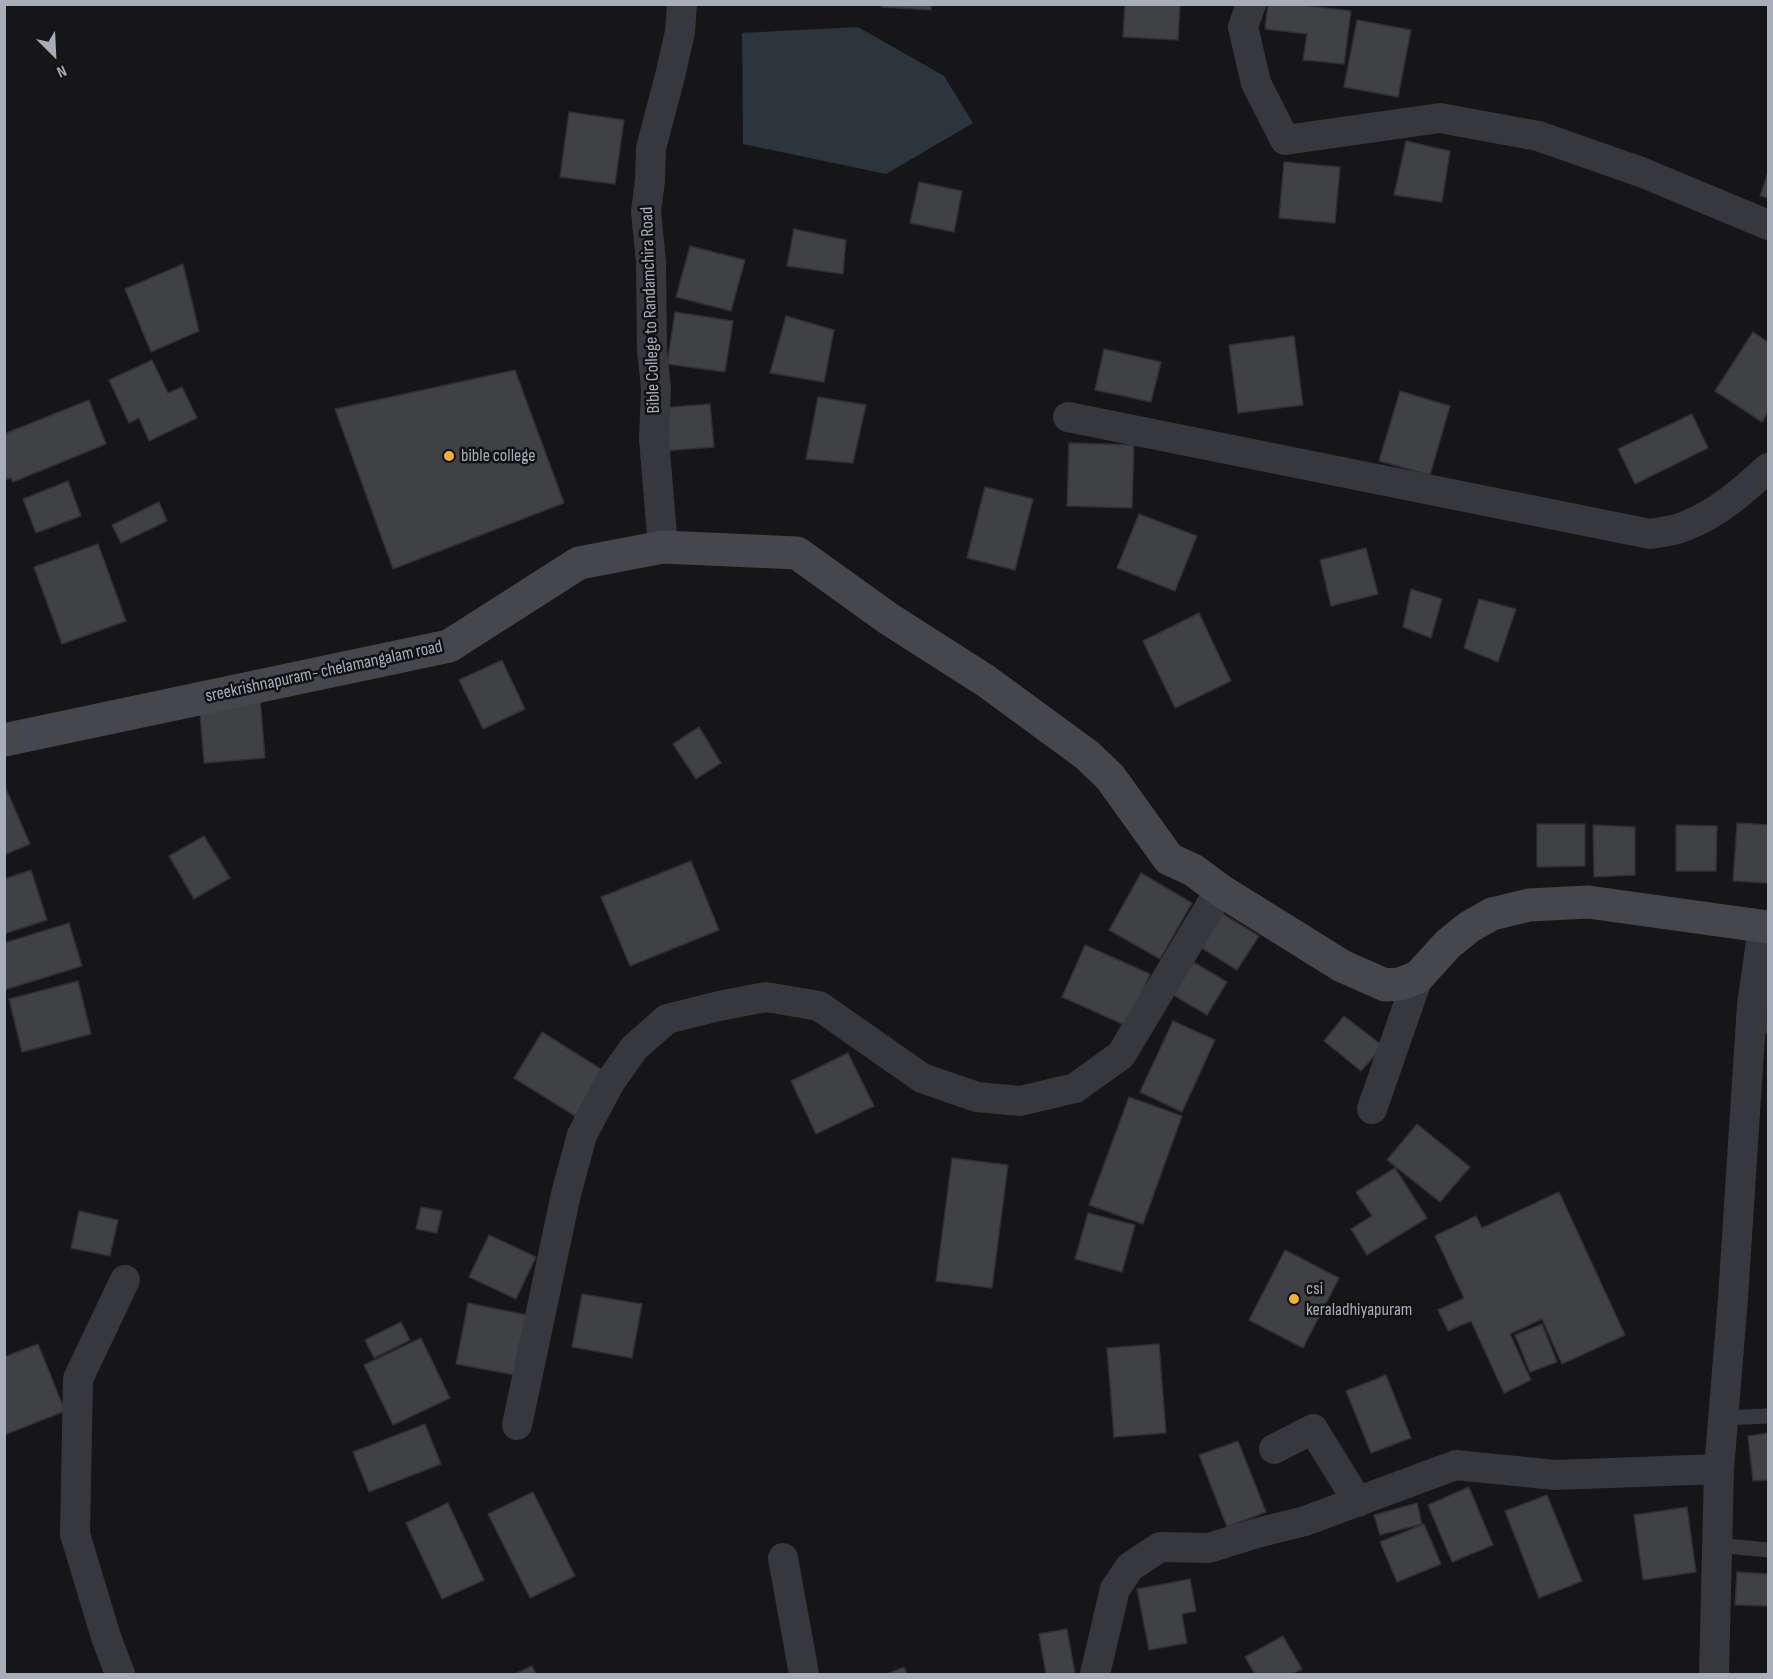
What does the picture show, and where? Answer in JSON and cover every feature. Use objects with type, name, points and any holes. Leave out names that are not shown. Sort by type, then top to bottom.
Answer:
[{"type":"street","name":"Bible College to Randamchira Road","points":[[663,547],[654,439],[656,388],[652,351],[651,262],[646,211],[651,148],[680,32],[682,4]]},
{"type":"street","points":[[1251,4],[1243,27],[1256,83],[1285,140],[1440,118],[1538,136],[1641,172],[1768,225]]},
{"type":"street","points":[[1068,417],[1650,534],[1682,528],[1714,513],[1768,468]]},
{"type":"street","name":"sreekrishnapuram- chelamangalam road","points":[[4,740],[449,646],[579,563],[663,547],[797,554],[889,619],[1024,707],[1056,734],[1087,755],[1110,777],[1169,859],[1193,870],[1220,890],[1342,966],[1385,985],[1400,984],[1418,976]]},
{"type":"street","points":[[517,1425],[566,1194],[582,1135],[610,1082],[634,1048],[667,1019],[766,997],[819,1006],[922,1078],[977,1097],[1020,1101],[1075,1088],[1121,1055],[1220,890]]},
{"type":"street","points":[[1372,1109],[1418,976],[1448,944],[1469,927],[1492,914],[1529,905],[1588,902],[1644,908],[1766,927],[1752,1005],[1733,1298],[1719,1469],[1714,1674]]},
{"type":"street","points":[[120,1674],[106,1637],[75,1534],[78,1379],[125,1280]]},
{"type":"street","points":[[1274,1449],[1313,1429],[1358,1502]]},
{"type":"street","points":[[1095,1674],[1114,1589],[1130,1567],[1160,1546],[1209,1548],[1305,1521],[1456,1464],[1555,1474],[1719,1469]]},
{"type":"street","points":[[783,1558],[804,1674]]},
{"type":"lane","points":[[1723,1418],[1768,1416]]},
{"type":"lane","points":[[1716,1545],[1768,1550]]},
{"type":"shaded area","points":[[858,27],[944,76],[973,123],[886,174],[743,144],[742,33]]},
{"type":"building","points":[[882,4],[931,4],[931,10],[882,7]]},
{"type":"building","points":[[1125,4],[1180,4],[1178,40],[1123,37]]},
{"type":"building","points":[[1268,4],[1292,4],[1351,11],[1344,64],[1303,60],[1307,34],[1265,29]]},
{"type":"building","points":[[1357,20],[1411,30],[1398,97],[1344,87]]},
{"type":"building","points":[[569,112],[624,120],[615,184],[560,177]]},
{"type":"building","points":[[1406,141],[1450,151],[1442,202],[1394,195]]},
{"type":"building","points":[[1284,162],[1340,167],[1335,223],[1279,218]]},
{"type":"building","points":[[1768,172],[1768,198],[1760,196]]},
{"type":"building","points":[[919,182],[962,191],[954,232],[910,223]]},
{"type":"building","points":[[794,229],[846,240],[843,274],[787,266]]},
{"type":"building","points":[[690,246],[745,260],[731,311],[676,297]]},
{"type":"building","points":[[183,264],[199,331],[151,352],[125,289]]},
{"type":"building","points":[[675,312],[733,321],[725,372],[667,364]]},
{"type":"building","points":[[786,316],[834,330],[824,382],[770,373]]},
{"type":"building","points":[[1753,332],[1768,342],[1768,412],[1762,422],[1715,391]]},
{"type":"building","points":[[1294,336],[1303,405],[1238,413],[1229,345]]},
{"type":"building","points":[[1104,349],[1161,362],[1151,402],[1095,390]]},
{"type":"building","points":[[152,360],[168,393],[182,387],[197,418],[149,441],[139,418],[129,423],[109,380]]},
{"type":"building","name":"bible college","points":[[515,370],[564,503],[393,569],[335,409]]},
{"type":"building","points":[[1400,391],[1450,406],[1430,475],[1379,461]]},
{"type":"building","points":[[818,397],[866,405],[853,463],[806,459]]},
{"type":"building","points":[[89,400],[106,444],[13,482],[11,478],[4,480],[4,434]]},
{"type":"building","points":[[710,404],[714,447],[664,451],[659,408]]},
{"type":"building","points":[[1692,414],[1708,448],[1635,484],[1618,449]]},
{"type":"building","points":[[1069,443],[1134,445],[1132,508],[1067,506]]},
{"type":"building","points":[[68,481],[81,516],[36,533],[23,499]]},
{"type":"building","points":[[985,487],[1033,499],[1015,570],[967,558]]},
{"type":"building","points":[[159,502],[167,521],[121,543],[112,525]]},
{"type":"building","points":[[1139,514],[1197,536],[1175,591],[1117,568]]},
{"type":"building","points":[[98,544],[126,621],[62,644],[34,567]]},
{"type":"building","points":[[1366,548],[1378,594],[1331,606],[1320,560]]},
{"type":"building","points":[[1411,589],[1442,599],[1431,638],[1403,627]]},
{"type":"building","points":[[1479,599],[1516,609],[1498,662],[1464,648]]},
{"type":"building","points":[[1199,613],[1231,681],[1175,708],[1143,641]]},
{"type":"building","points":[[502,660],[525,709],[483,729],[459,680]]},
{"type":"building","points":[[260,697],[265,758],[204,763],[199,702]]},
{"type":"building","points":[[699,727],[721,763],[696,779],[673,744]]},
{"type":"building","points":[[4,784],[30,844],[4,855]]},
{"type":"building","points":[[1737,823],[1768,825],[1768,883],[1733,881]]},
{"type":"building","points":[[1537,824],[1585,824],[1585,866],[1537,867]]},
{"type":"building","points":[[1593,825],[1635,827],[1635,875],[1594,877]]},
{"type":"building","points":[[1676,825],[1717,826],[1716,871],[1676,871]]},
{"type":"building","points":[[204,836],[230,878],[194,899],[169,856]]},
{"type":"building","points":[[691,861],[719,930],[630,966],[601,897]]},
{"type":"building","points":[[31,870],[47,920],[4,934],[4,879]]},
{"type":"building","points":[[1141,873],[1192,903],[1160,959],[1109,930]]},
{"type":"building","points":[[1213,908],[1259,936],[1237,970],[1192,942]]},
{"type":"building","points":[[69,923],[82,966],[4,990],[4,943]]},
{"type":"building","points":[[1085,945],[1150,974],[1127,1026],[1062,997]]},
{"type":"building","points":[[1190,960],[1227,982],[1207,1015],[1170,993]]},
{"type":"building","points":[[78,981],[91,1034],[22,1052],[9,999]]},
{"type":"building","points":[[1768,994],[1768,1033],[1765,1033]]},
{"type":"building","points":[[1344,1016],[1383,1046],[1361,1071],[1324,1041]]},
{"type":"building","points":[[1173,1021],[1215,1040],[1182,1112],[1140,1092]]},
{"type":"building","points":[[542,1032],[604,1071],[575,1116],[514,1078]]},
{"type":"building","points":[[848,1053],[874,1106],[816,1134],[791,1081]]},
{"type":"building","points":[[1129,1097],[1182,1116],[1143,1224],[1089,1205]]},
{"type":"building","points":[[1417,1124],[1470,1167],[1440,1202],[1387,1160]]},
{"type":"building","points":[[952,1158],[1008,1165],[992,1288],[936,1281]]},
{"type":"building","points":[[1395,1168],[1427,1218],[1367,1255],[1351,1229],[1372,1216],[1356,1192]]},
{"type":"building","points":[[1559,1192],[1625,1335],[1562,1364],[1542,1319],[1510,1334],[1531,1380],[1504,1393],[1471,1321],[1448,1331],[1438,1310],[1464,1298],[1435,1236],[1476,1216],[1482,1228]]},
{"type":"building","points":[[421,1207],[442,1211],[437,1233],[416,1229]]},
{"type":"building","points":[[79,1211],[118,1220],[110,1256],[71,1248]]},
{"type":"building","points":[[1088,1213],[1135,1225],[1122,1272],[1075,1259]]},
{"type":"building","points":[[489,1235],[536,1257],[516,1299],[469,1277]]},
{"type":"building","name":"csi keraladhiyapuram","points":[[1285,1250],[1339,1278],[1303,1348],[1249,1320]]},
{"type":"building","points":[[582,1294],[642,1304],[632,1358],[572,1347]]},
{"type":"building","points":[[468,1303],[527,1315],[515,1375],[456,1364]]},
{"type":"building","points":[[401,1322],[410,1340],[374,1358],[365,1340]]},
{"type":"building","points":[[1542,1324],[1557,1362],[1530,1372],[1515,1335]]},
{"type":"building","points":[[421,1338],[450,1398],[393,1425],[364,1365]]},
{"type":"building","points":[[38,1344],[65,1411],[4,1435],[4,1357]]},
{"type":"building","points":[[1159,1344],[1166,1433],[1114,1437],[1107,1348]]},
{"type":"building","points":[[1386,1375],[1411,1438],[1371,1453],[1346,1391]]},
{"type":"building","points":[[425,1424],[441,1464],[369,1492],[353,1452]]},
{"type":"building","points":[[1768,1433],[1768,1480],[1753,1481],[1748,1436]]},
{"type":"building","points":[[1238,1441],[1266,1512],[1227,1527],[1199,1455]]},
{"type":"building","points":[[1469,1487],[1493,1545],[1452,1562],[1428,1505]]},
{"type":"building","points":[[533,1492],[575,1576],[530,1598],[488,1514]]},
{"type":"building","points":[[1547,1495],[1582,1581],[1539,1598],[1505,1511]]},
{"type":"building","points":[[448,1503],[484,1580],[442,1599],[406,1523]]},
{"type":"building","points":[[1417,1503],[1422,1524],[1380,1535],[1374,1515]]},
{"type":"building","points":[[1687,1507],[1696,1572],[1643,1580],[1634,1515]]},
{"type":"building","points":[[1424,1524],[1441,1564],[1397,1582],[1380,1542]]},
{"type":"building","points":[[1737,1572],[1768,1574],[1768,1606],[1735,1605]]},
{"type":"building","points":[[1190,1579],[1196,1611],[1182,1614],[1187,1643],[1149,1650],[1137,1589]]},
{"type":"building","points":[[1067,1629],[1075,1674],[1046,1674],[1039,1634]]},
{"type":"building","points":[[1283,1636],[1302,1669],[1292,1674],[1255,1674],[1245,1657]]},
{"type":"building","points":[[532,1666],[536,1674],[515,1674]]},
{"type":"building","points":[[904,1667],[907,1674],[887,1674]]},
{"type":"place","name":"bible college","points":[[449,456]]},
{"type":"place","name":"csi keraladhiyapuram","points":[[1294,1299]]}]
